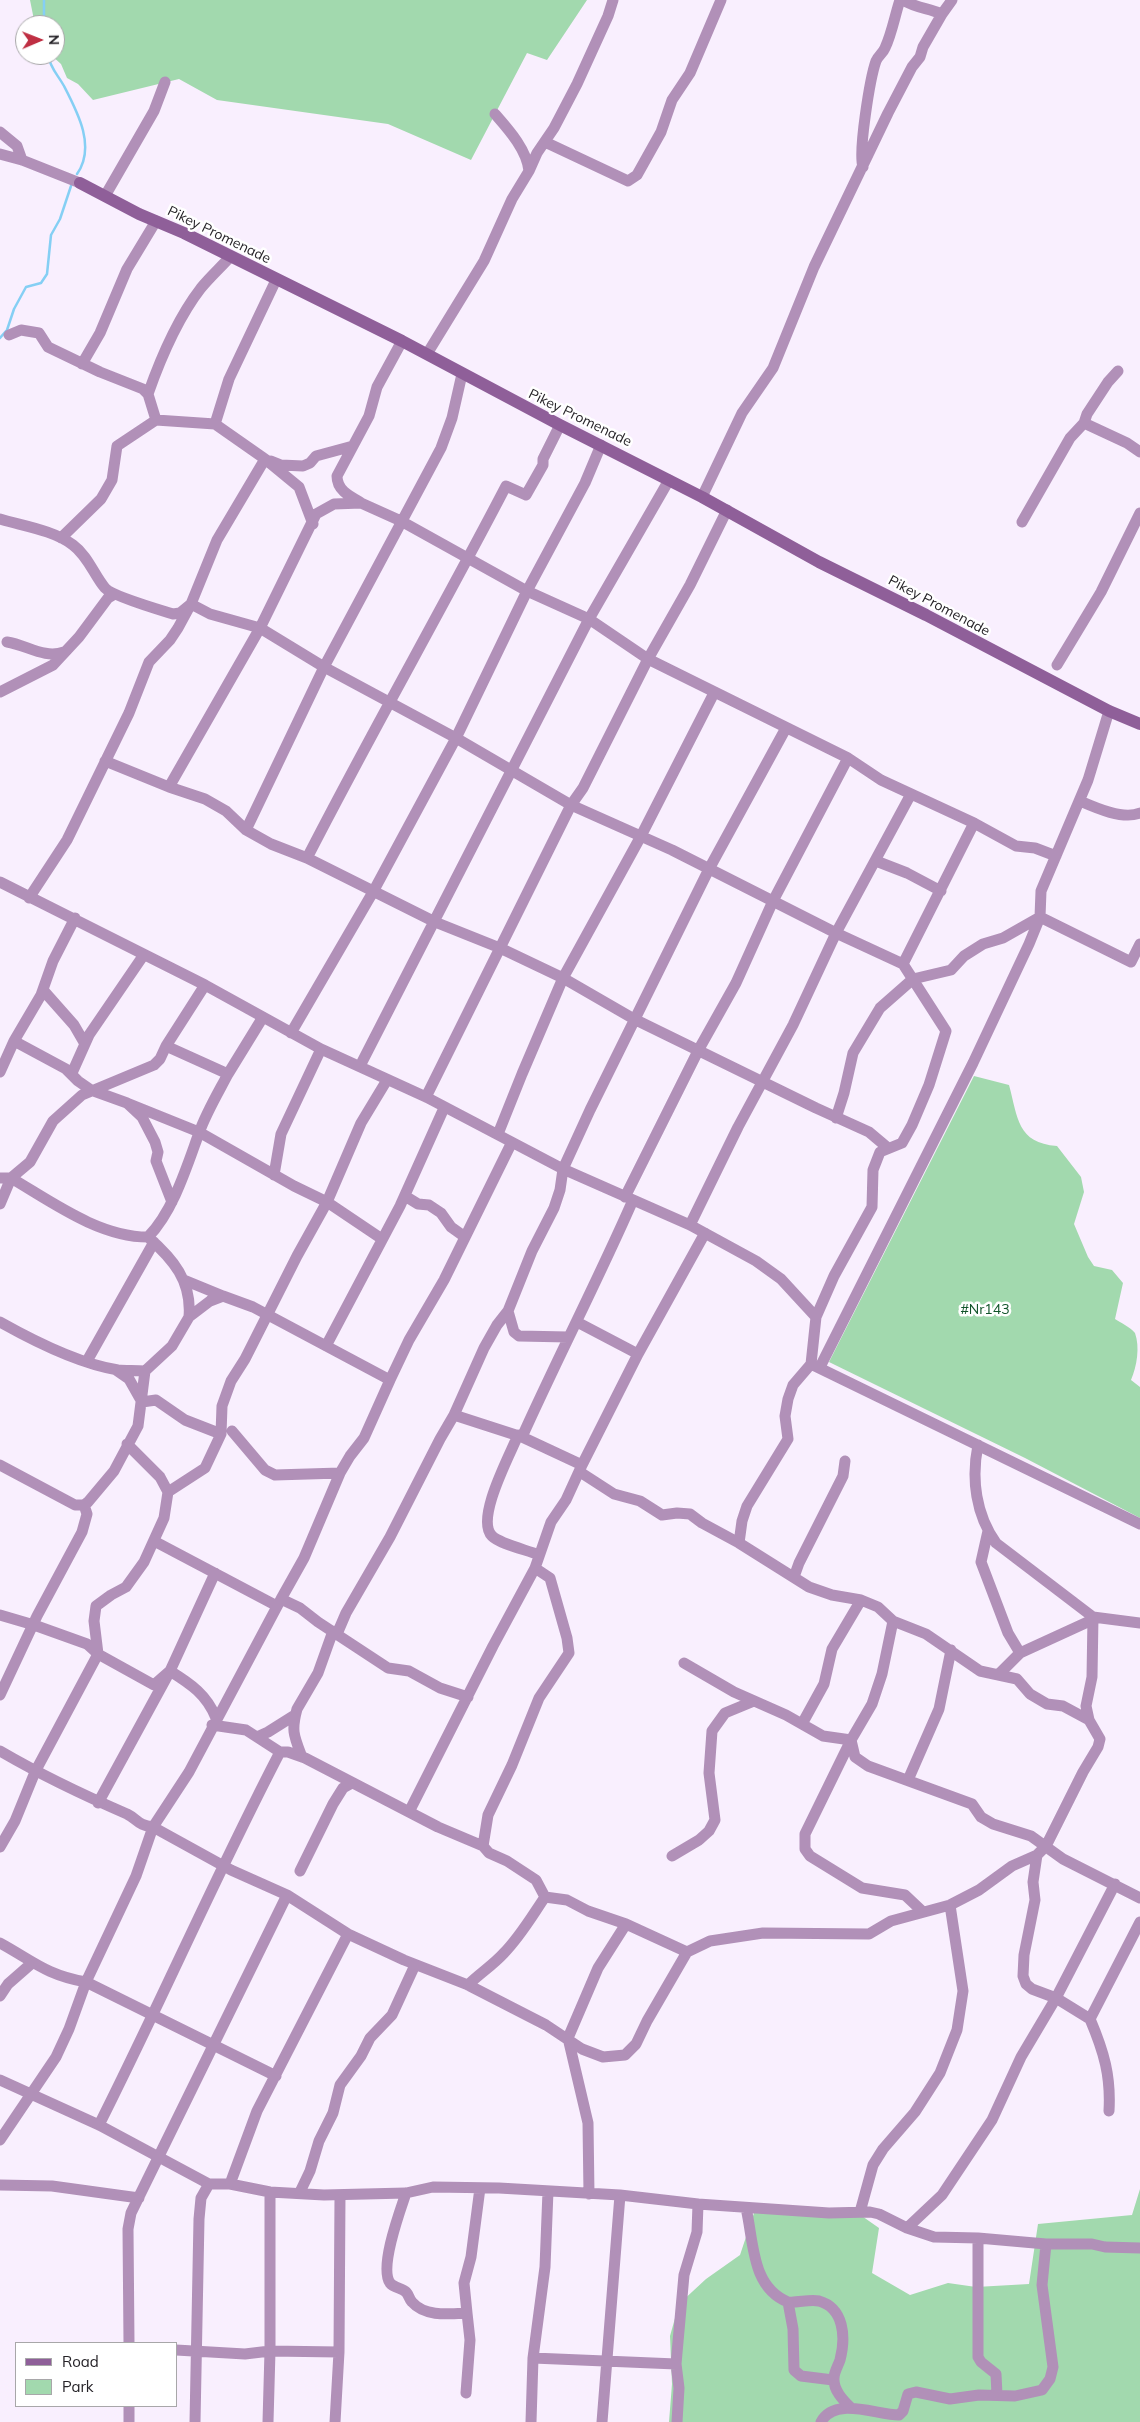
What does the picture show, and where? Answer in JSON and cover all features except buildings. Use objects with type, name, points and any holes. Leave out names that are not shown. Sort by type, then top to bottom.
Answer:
[{"type":"street","points":[[427,354],[484,261],[512,199],[577,84],[608,16],[613,0]]},
{"type":"street","points":[[545,142],[628,180],[638,175],[661,132],[672,100],[690,73],[721,0]]},
{"type":"street","points":[[863,167],[861,154],[863,131],[877,59],[884,49],[901,0],[915,8],[932,10],[942,14]]},
{"type":"street","points":[[702,497],[742,413],[773,368],[814,267],[888,113],[912,67],[920,57],[923,47],[952,0]]},
{"type":"street","points":[[105,196],[154,111],[164,82]]},
{"type":"street","points":[[496,114],[520,147],[529,165],[529,171]]},
{"type":"street","points":[[0,132],[16,146],[22,160]]},
{"type":"street","name":"Pikey Promenade","points":[[0,154],[22,160],[80,183],[402,341],[560,425],[727,510],[819,562],[926,615],[1110,711],[1140,724]]},
{"type":"street","points":[[82,364],[100,333],[127,269],[156,221]]},
{"type":"street","points":[[148,394],[162,356],[185,313],[201,288],[230,257]]},
{"type":"street","points":[[215,424],[228,379],[276,280]]},
{"type":"street","points":[[9,335],[21,330],[39,333],[48,347],[82,364],[143,389],[148,394],[156,420]]},
{"type":"street","points":[[402,341],[377,387],[369,416],[342,465],[337,482],[346,495],[401,522],[528,591],[589,619],[648,659],[848,758],[881,780],[1016,846],[1035,848],[1056,856]]},
{"type":"street","points":[[1022,522],[1070,438],[1084,423],[1108,382],[1118,370]]},
{"type":"street","points":[[246,830],[324,668],[441,448],[452,418],[462,374]]},
{"type":"street","points":[[61,538],[101,499],[112,480],[117,446],[156,420],[215,424],[265,459],[299,487],[313,524]]},
{"type":"street","points":[[1084,423],[1127,443],[1140,452]]},
{"type":"street","points":[[307,858],[348,778],[390,704],[506,486],[526,495],[543,465],[543,459],[560,425]]},
{"type":"street","points":[[265,459],[281,465],[303,466],[310,463],[316,456],[353,446]]},
{"type":"street","points":[[291,1033],[374,892],[456,738],[528,591],[585,484],[601,446]]},
{"type":"street","points":[[29,898],[68,840],[128,713],[149,662],[170,640],[191,604],[216,540],[265,459]]},
{"type":"street","points":[[360,1066],[589,619],[669,480]]},
{"type":"street","points":[[169,787],[260,628],[313,524],[316,514],[334,504],[361,503]]},
{"type":"street","points":[[426,1097],[571,805],[591,772],[648,659],[690,585],[727,510]]},
{"type":"street","points":[[1057,665],[1101,592],[1140,513]]},
{"type":"street","points":[[0,519],[61,538],[80,552],[105,588],[113,595],[130,598],[173,614],[180,613],[191,604]]},
{"type":"street","points":[[0,692],[53,665],[108,598],[113,595]]},
{"type":"street","points":[[191,604],[210,614],[260,628],[324,668],[456,738],[571,805],[710,869],[836,933],[903,964],[946,1031],[929,1085],[912,1125],[902,1143],[880,1152],[873,1170],[872,1207],[834,1276],[816,1316],[815,1366]]},
{"type":"street","points":[[7,642],[51,655],[66,651]]},
{"type":"street","points":[[498,1134],[564,978],[641,836],[714,693]]},
{"type":"street","points":[[739,1543],[742,1521],[747,1506],[755,1490],[779,1457],[788,1439],[785,1416],[793,1385],[815,1366],[973,1063],[1040,917],[1041,891],[1080,801],[1110,711]]},
{"type":"street","points":[[302,1757],[292,1728],[297,1708],[318,1673],[335,1632],[454,1415],[492,1333],[508,1311],[532,1251],[554,1208],[560,1190],[563,1168],[634,1019],[710,869],[786,728]]},
{"type":"street","points":[[539,1555],[494,1538],[488,1530],[487,1518],[492,1497],[568,1337],[600,1275],[629,1199],[699,1049],[736,983],[772,901],[848,758]]},
{"type":"street","points":[[105,761],[169,787],[205,799],[226,811],[246,830],[287,852],[307,858],[434,922],[500,948],[564,978],[634,1019],[699,1049],[836,1118],[869,1132],[888,1148]]},
{"type":"street","points":[[690,1225],[793,1025],[836,933],[912,794]]},
{"type":"street","points":[[1080,801],[1100,809],[1133,816],[1140,813]]},
{"type":"street","points":[[903,964],[974,824]]},
{"type":"street","points":[[876,862],[906,873],[941,891]]},
{"type":"street","points":[[0,883],[74,918],[143,956],[205,985],[321,1049],[426,1097],[444,1108],[498,1134],[511,1144],[690,1225],[756,1261],[780,1279],[816,1316]]},
{"type":"street","points":[[1040,917],[1136,964],[1140,944]]},
{"type":"street","points":[[836,1118],[853,1053],[880,1008],[913,979],[951,970],[964,956],[983,944],[1003,938],[1040,917]]},
{"type":"street","points":[[0,1072],[14,1041],[43,990],[53,961],[74,918]]},
{"type":"street","points":[[72,1073],[85,1044],[101,1016],[143,956]]},
{"type":"street","points":[[0,1204],[6,1178],[30,1162],[53,1121],[91,1090],[154,1065],[160,1059],[166,1046],[205,985]]},
{"type":"street","points":[[43,990],[74,1025],[85,1044]]},
{"type":"street","points":[[87,1361],[172,1202],[199,1132],[228,1074],[263,1017]]},
{"type":"street","points":[[14,1041],[72,1073],[78,1081],[91,1090],[199,1132],[274,1175],[327,1202],[382,1239]]},
{"type":"street","points":[[166,1046],[228,1074]]},
{"type":"street","points":[[274,1175],[281,1134],[321,1049]]},
{"type":"street","points":[[168,1492],[205,1468],[226,1432],[222,1406],[226,1390],[327,1202],[361,1122],[388,1080]]},
{"type":"street","points":[[127,1103],[142,1117],[152,1134],[158,1152],[156,1161],[172,1202]]},
{"type":"street","points":[[326,1346],[405,1196],[444,1108]]},
{"type":"street","points":[[0,2140],[61,2048],[86,1982],[136,1876],[153,1827],[189,1772],[214,1722],[304,1558],[340,1473],[364,1438],[390,1380],[511,1144]]},
{"type":"street","points":[[6,1178],[93,1222],[129,1236],[151,1240],[169,1255],[184,1280],[190,1308],[189,1317]]},
{"type":"street","points":[[405,1196],[418,1204],[429,1205],[441,1213],[451,1227],[465,1237]]},
{"type":"street","points":[[409,1812],[493,1646],[535,1568],[551,1522],[566,1500],[638,1354],[705,1233]]},
{"type":"street","points":[[184,1280],[223,1296],[241,1301],[390,1380]]},
{"type":"street","points":[[0,1466],[75,1505],[84,1505],[107,1481],[138,1426],[145,1371],[172,1346],[189,1317],[210,1301],[223,1296]]},
{"type":"street","points":[[508,1311],[514,1332],[519,1336]]},
{"type":"street","points":[[0,1322],[25,1337],[87,1361],[116,1370],[145,1371]]},
{"type":"street","points":[[577,1322],[638,1354]]},
{"type":"street","points":[[492,1333],[519,1336],[568,1337]]},
{"type":"street","points":[[815,1366],[1140,1524]]},
{"type":"street","points":[[116,1370],[129,1379],[142,1402]]},
{"type":"street","points":[[142,1402],[156,1400],[184,1420],[226,1432],[265,1470],[275,1476],[340,1473]]},
{"type":"street","points":[[454,1415],[520,1436],[581,1469],[614,1494],[640,1501],[662,1516],[677,1513],[690,1514],[702,1523],[820,1592],[861,1600],[878,1607],[893,1621],[926,1634],[980,1671],[1016,1679],[1030,1694],[1047,1704],[1063,1706],[1089,1720]]},
{"type":"street","points":[[0,1847],[36,1772],[98,1654],[94,1621],[96,1606],[110,1595],[126,1587],[144,1562],[167,1508],[168,1492],[160,1477],[127,1444]]},
{"type":"street","points":[[978,1445],[974,1463],[976,1493],[988,1532],[996,1544],[1092,1618],[1140,1623]]},
{"type":"street","points":[[794,1577],[799,1563],[843,1476],[845,1460]]},
{"type":"street","points":[[0,1695],[34,1624],[82,1532],[86,1514],[84,1505]]},
{"type":"street","points":[[988,1532],[981,1562],[1008,1633],[1020,1653]]},
{"type":"street","points":[[154,1541],[215,1573],[279,1603],[300,1608],[388,1668],[409,1671],[440,1688],[468,1698]]},
{"type":"street","points":[[482,1846],[488,1815],[512,1764],[539,1698],[569,1653],[567,1638],[550,1578],[535,1568]]},
{"type":"street","points":[[98,1803],[170,1672],[215,1573]]},
{"type":"street","points":[[802,1724],[824,1684],[832,1649],[861,1600]]},
{"type":"street","points":[[0,1615],[34,1624],[87,1644],[98,1654],[154,1685],[170,1672]]},
{"type":"street","points":[[999,1674],[1020,1653],[1092,1618]]},
{"type":"street","points":[[1092,1618],[1092,1677],[1086,1706],[1089,1720],[1100,1739],[1098,1747],[1079,1778],[1042,1850],[1033,1882],[1035,1900],[1024,1955],[1023,1976],[1026,1984],[1032,1989],[1056,1998],[1090,2019],[1109,2076],[1111,2087],[1109,2111]]},
{"type":"street","points":[[893,1621],[882,1674],[872,1704],[851,1740],[805,1834],[805,1849],[810,1856],[862,1888],[905,1895],[923,1912]]},
{"type":"street","points":[[908,1780],[939,1710],[951,1650]]},
{"type":"street","points":[[684,1663],[824,1736],[851,1740]]},
{"type":"street","points":[[170,1672],[197,1690],[211,1705],[214,1722]]},
{"type":"street","points":[[672,1856],[704,1836],[715,1820],[709,1779],[712,1731],[724,1713],[754,1701]]},
{"type":"street","points":[[257,1737],[295,1715]]},
{"type":"street","points":[[214,1722],[246,1730],[280,1752],[302,1757],[409,1812],[482,1846],[489,1853],[507,1861],[536,1880],[546,1897]]},
{"type":"street","points":[[851,1740],[855,1758],[868,1766],[972,1804],[982,1817],[993,1824],[1031,1836],[1042,1850],[1115,1884],[1140,1898]]},
{"type":"street","points":[[0,1751],[36,1772],[98,1803],[128,1815],[142,1826],[153,1827],[224,1866],[287,1895],[348,1934],[415,1965],[468,1985],[568,2038],[582,2049],[603,2057],[625,2056],[636,2044],[647,2021],[687,1952],[710,1941],[763,1933],[869,1934],[891,1921],[950,1905],[979,1890],[1005,1870],[1042,1850]]},
{"type":"street","points":[[99,2125],[154,2016],[280,1752]]},
{"type":"street","points":[[300,1870],[333,1804],[343,1788],[352,1783]]},
{"type":"street","points":[[907,2228],[942,2195],[992,2120],[1021,2057],[1056,1998],[1115,1884]]},
{"type":"street","points":[[129,2342],[129,2219],[160,2157],[185,2100],[215,2045],[287,1895]]},
{"type":"street","points":[[546,1897],[566,1900],[588,1911],[626,1924],[687,1952]]},
{"type":"street","points":[[468,1985],[486,1967],[502,1956],[520,1936],[546,1897]]},
{"type":"street","points":[[860,2212],[873,2165],[882,2149],[915,2112],[940,2073],[957,2030],[964,1991],[950,1905]]},
{"type":"street","points":[[1090,2019],[1140,1922]]},
{"type":"street","points":[[589,2194],[588,2124],[568,2038],[598,1968],[626,1924]]},
{"type":"street","points":[[230,2184],[257,2111],[348,1934]]},
{"type":"street","points":[[0,1943],[61,1978],[86,1982],[276,2076]]},
{"type":"street","points":[[0,1996],[8,1984],[32,1963]]},
{"type":"street","points":[[300,2192],[310,2171],[319,2141],[333,2113],[340,2085],[361,2056],[370,2038],[392,2014],[415,1965]]},
{"type":"street","points":[[0,2080],[99,2125],[209,2184],[230,2184],[270,2192],[340,2195],[406,2193],[433,2187],[620,2195],[746,2208],[879,2214],[907,2228],[934,2237],[978,2238],[1046,2244],[1092,2244],[1105,2248],[1140,2248]]},
{"type":"street","points":[[195,2422],[199,2219],[201,2198],[209,2184]]},
{"type":"street","points":[[0,2185],[52,2186],[139,2198]]},
{"type":"street","points":[[466,2393],[470,2340],[464,2283],[471,2257],[480,2188]]},
{"type":"street","points":[[531,2422],[533,2358],[545,2268],[548,2191]]},
{"type":"street","points":[[268,2422],[270,2192]]},
{"type":"street","points":[[406,2193],[394,2230],[387,2269],[391,2284],[406,2292],[411,2302],[426,2311],[466,2313]]},
{"type":"street","points":[[335,2422],[339,2352],[340,2195]]},
{"type":"street","points":[[602,2422],[620,2195]]},
{"type":"street","points":[[677,2422],[679,2388],[676,2364],[684,2275],[697,2232],[698,2204]]},
{"type":"street","points":[[746,2208],[760,2276],[774,2296],[788,2302],[820,2302],[832,2307],[838,2314],[842,2342],[840,2360],[834,2380],[840,2396],[851,2408]]},
{"type":"street","points":[[978,2238],[978,2357],[981,2362],[996,2374],[997,2395]]},
{"type":"street","points":[[821,2422],[829,2412],[851,2408],[899,2415],[903,2411],[908,2394],[916,2392],[950,2399],[966,2395],[1033,2394],[1042,2390],[1050,2379],[1053,2368],[1046,2324],[1042,2275],[1046,2244]]},
{"type":"street","points":[[788,2302],[793,2329],[794,2370],[801,2376],[834,2380]]},
{"type":"street","points":[[178,2350],[245,2354],[270,2351],[339,2352]]},
{"type":"street","points":[[533,2358],[676,2364]]},
{"type":"street","points":[[128,2407],[129,2422]]},
{"type":"green space","points":[[30,0],[587,0],[547,60],[527,53],[471,160],[388,124],[217,100],[179,79],[93,100],[78,84],[67,78],[61,65],[65,65],[65,15],[33,15]]},
{"type":"green space","name":"#Nr143","points":[[974,1076],[1009,1085],[1021,1127],[1034,1140],[1057,1146],[1081,1177],[1084,1192],[1074,1224],[1088,1257],[1094,1266],[1112,1270],[1123,1283],[1115,1319],[1135,1333],[1138,1350],[1131,1380],[1140,1387],[1140,1518],[1025,1458],[829,1362]]},
{"type":"green space","points":[[1140,2189],[1140,2422],[669,2422],[672,2384],[670,2336],[679,2304],[706,2279],[740,2255],[755,2210],[859,2214],[879,2228],[872,2273],[910,2295],[948,2283],[976,2287],[1029,2284],[1038,2224],[1132,2215]]},
{"type":"waterway","points":[[44,0],[44,15]]},
{"type":"waterway","points":[[51,65],[75,107],[83,130],[85,153],[77,174]]},
{"type":"waterway","points":[[0,338],[7,330],[14,309],[26,287],[41,283],[47,274],[51,235],[60,219],[71,186]]}]
